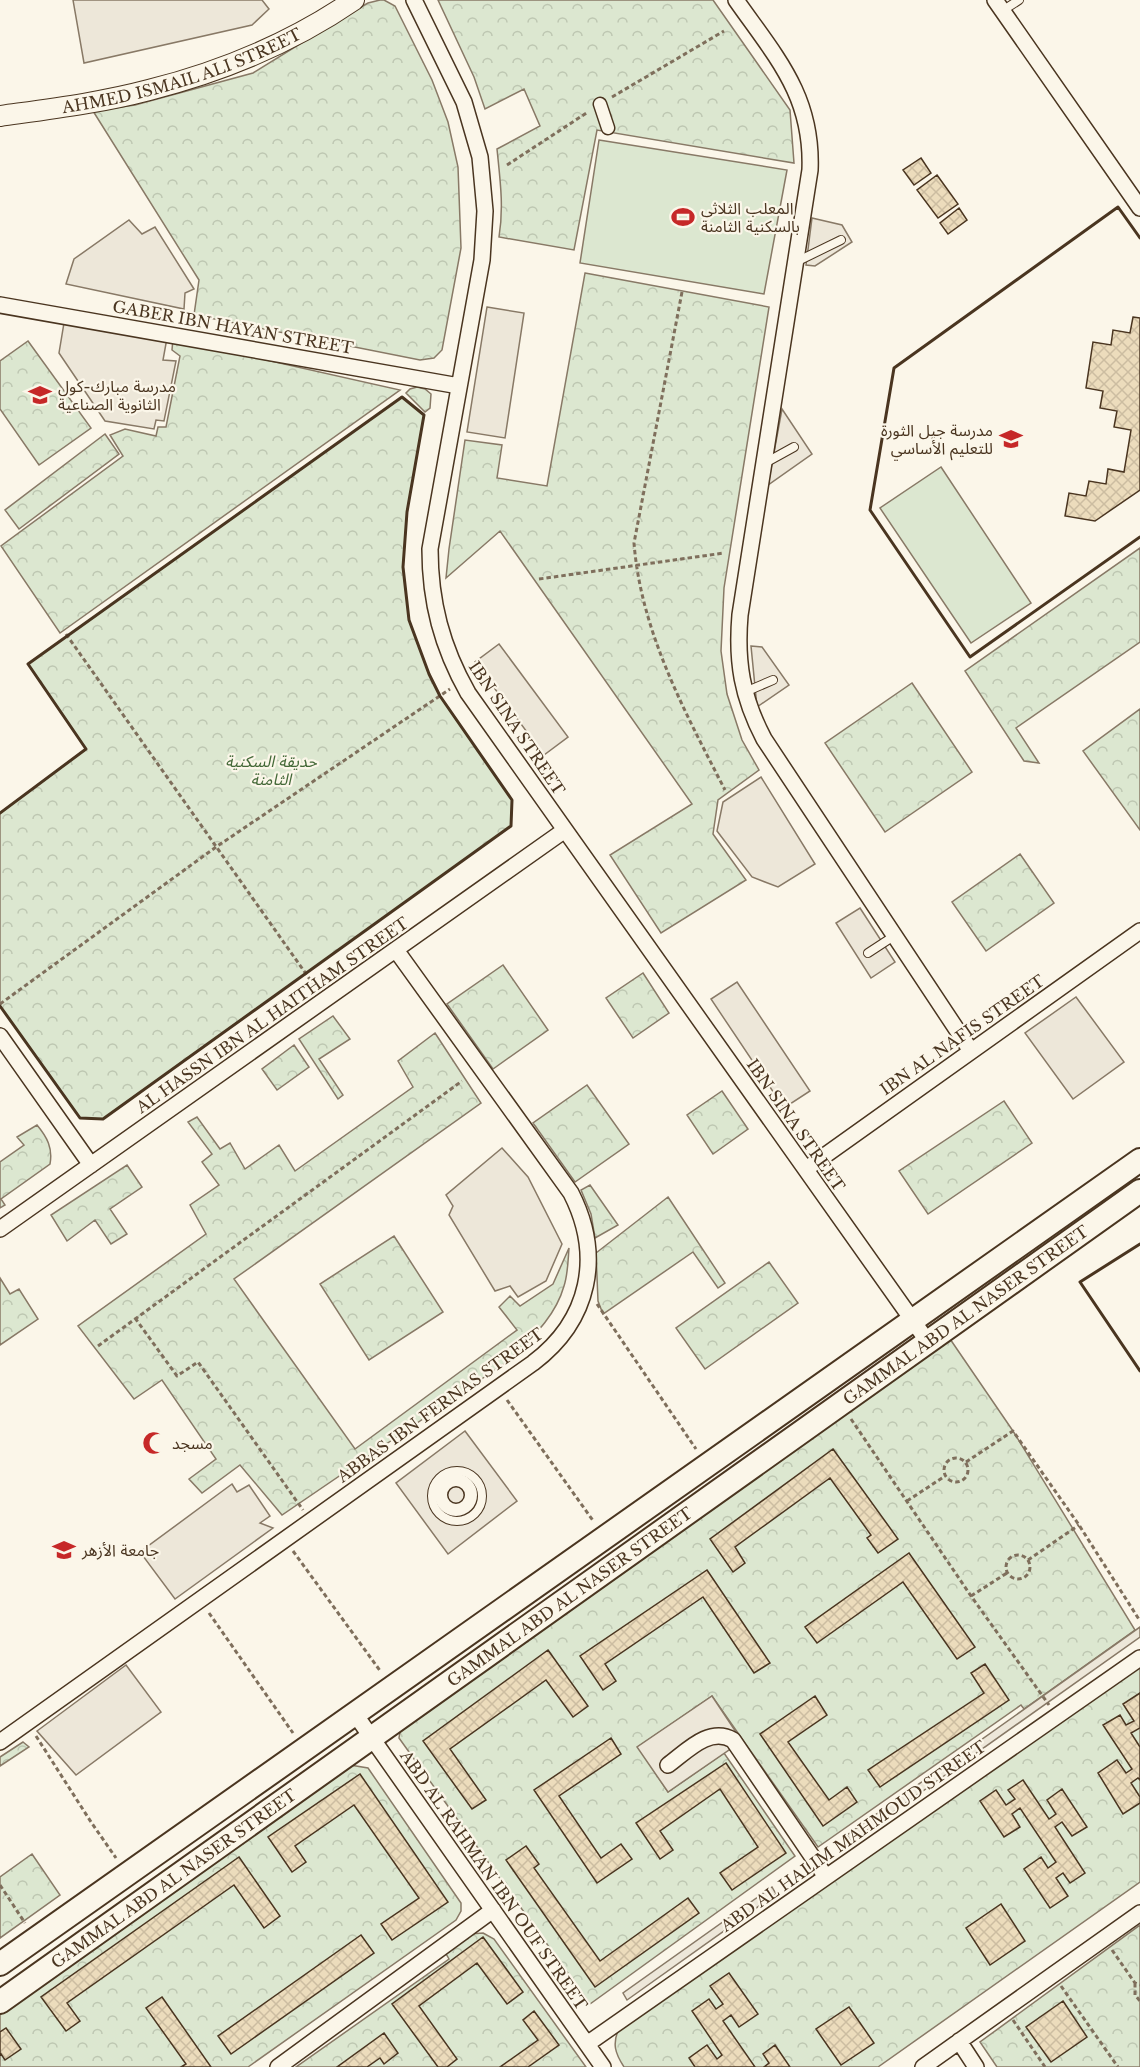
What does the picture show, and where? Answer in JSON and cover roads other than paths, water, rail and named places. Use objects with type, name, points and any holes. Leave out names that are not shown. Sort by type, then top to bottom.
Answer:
[{"type":"main road","name":"GAMMAL ABD AL NASER STREET","points":[[0,1965],[1140,1160]]},
{"type":"main road","name":"GAMMAL ABD AL NASER STREET","points":[[0,2002],[1140,1191]]},
{"type":"street","name":"AHMED ISMAIL ALI STREET","points":[[0,116],[108,99],[191,78],[271,46],[354,0]]},
{"type":"street","name":"IBN SINA STREET","points":[[414,0],[464,102],[480,157],[485,211],[482,260],[430,549],[432,593],[441,635],[461,681],[928,1341]]},
{"type":"street","points":[[736,0],[783,67],[801,101],[807,120],[810,145],[810,170],[738,637],[739,660],[745,692],[755,722],[764,739],[971,1051]]},
{"type":"street","points":[[998,5],[1140,208]]},
{"type":"street","points":[[600,104],[609,128]]},
{"type":"street","name":"GABER IBN HAYAN STREET","points":[[0,305],[459,386]]},
{"type":"street","name":"AL HASSN IBN AL HAITHAM STREET","points":[[0,1229],[565,830]]},
{"type":"street","name":"IBN AL NAFIS STREET","points":[[806,1169],[1140,931]]},
{"type":"street","name":"ABBAS IBN FERNAS STREET","points":[[0,1742],[540,1358],[557,1342],[575,1317],[588,1272],[587,1239],[584,1223],[571,1193],[396,950]]},
{"type":"street","points":[[0,1036],[92,1165]]},
{"type":"street","name":"ABD AL HALIM MAHMOUD STREET","points":[[587,2044],[1140,1658]]},
{"type":"street","name":"ABD AL RAHMAN IBN OUF STREET","points":[[355,1714],[603,2067]]},
{"type":"street","points":[[668,1766],[711,1736],[722,1735],[733,1740],[826,1877]]},
{"type":"street","points":[[278,2067],[493,1910]]},
{"type":"street","points":[[923,2067],[1140,1913]]},
{"type":"street","points":[[959,2042],[976,2067]]},
{"type":"lane","points":[[998,5],[1019,0]]},
{"type":"lane","points":[[796,262],[841,240]]},
{"type":"lane","points":[[764,464],[794,447]]},
{"type":"lane","points":[[745,692],[773,680]]},
{"type":"lane","points":[[868,953],[894,936]]},
{"type":"lane","points":[[455,1471],[472,1476],[478,1482],[482,1491],[482,1499],[479,1508],[467,1520],[450,1521],[436,1510],[432,1502],[432,1494],[439,1478],[455,1471]]},
{"type":"place","name":"المعلب الثلاثي بالسكنية الثامنة","points":[[683,217]]},
{"type":"place","name":"مدرسة مبارك-كول الثانوية الصناعية","points":[[40,395]]},
{"type":"place","name":"مدرسة جيل الثورة للتعليم الأساسي","points":[[1011,439]]},
{"type":"place","name":"مسجد","points":[[154,1443]]},
{"type":"place","name":"جامعة الأزهر","points":[[64,1550]]},
{"type":"park label","name":"حديقة السكنية الثامنة","points":[[271,770]]}]
